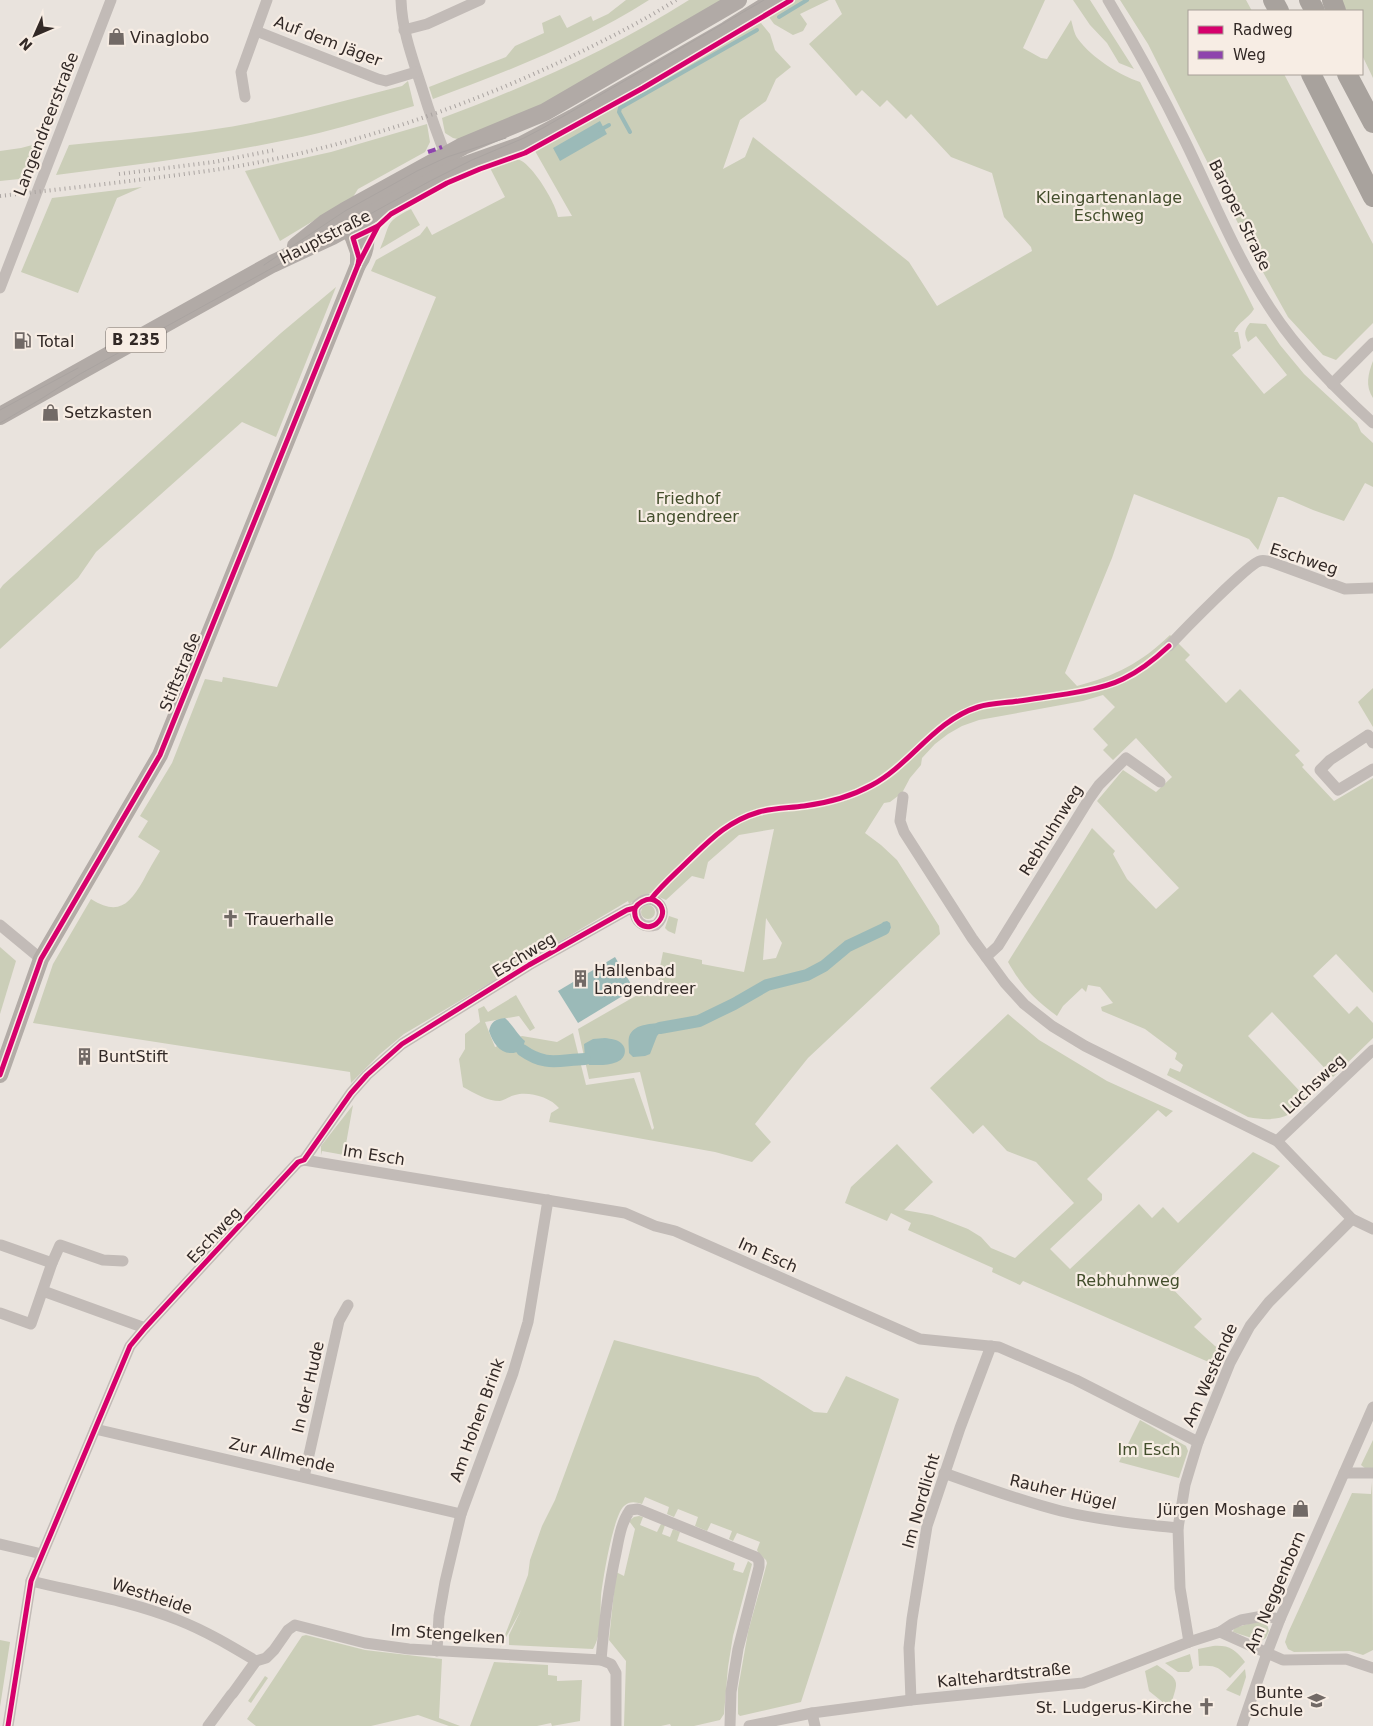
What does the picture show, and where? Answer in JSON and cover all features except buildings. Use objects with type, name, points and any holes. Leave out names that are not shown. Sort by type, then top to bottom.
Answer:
[{"type":"highway","points":[[1312,75],[1373,198]]},
{"type":"highway","points":[[1348,75],[1370,117]]},
{"type":"highway","points":[[1355,75],[1370,117]]},
{"type":"main road","name":"Hauptstraße","points":[[0,416],[272,264],[316,230],[351,219],[449,162],[463,146],[545,112],[738,0]]},
{"type":"main road","name":"Hauptstraße","points":[[449,162],[476,163],[522,145],[727,30],[775,0]]},
{"type":"street","name":"Langendreerstraße","points":[[0,288],[111,0]]},
{"type":"street","name":"Auf dem Jäger","points":[[245,97],[241,72],[267,0]]},
{"type":"street","name":"Auf dem Jäger","points":[[401,0],[408,48],[433,122],[449,162]]},
{"type":"street","points":[[404,30],[426,24],[480,0]]},
{"type":"street","name":"Baroper Straße","points":[[1108,0],[1149,71],[1184,138],[1235,247],[1256,284],[1290,335],[1332,384],[1373,423]]},
{"type":"street","name":"Auf dem Jäger","points":[[256,31],[378,79],[386,80],[416,72]]},
{"type":"street","name":"Stiftstraße","points":[[0,1074],[41,959],[160,755],[358,265],[364,257],[367,243],[351,219]]},
{"type":"street","points":[[1332,384],[1373,343]]},
{"type":"street","name":"Eschweg","points":[[1169,646],[1222,593],[1260,560],[1268,561],[1345,589],[1373,588]]},
{"type":"street","points":[[1373,743],[1368,735],[1330,760],[1320,770],[1338,790],[1373,769]]},
{"type":"street","name":"Rebhuhnweg","points":[[986,957],[998,946],[1099,785],[1126,758],[1160,782]]},
{"type":"street","points":[[903,798],[900,821],[904,832],[986,957],[1005,983],[1024,1004],[1057,1030],[1085,1046],[1277,1141],[1352,1218],[1373,1229]]},
{"type":"street","name":"Eschweg","points":[[8,1726],[31,1581],[130,1346],[144,1328],[298,1162],[304,1160],[351,1094],[367,1075],[402,1044],[530,965],[627,910],[635,908],[646,899],[658,902],[662,909],[661,918],[656,925],[641,925],[636,918],[635,908]]},
{"type":"street","points":[[0,926],[41,959]]},
{"type":"street","name":"Luchsweg","points":[[1277,1141],[1373,1050]]},
{"type":"street","name":"Im Esch","points":[[304,1160],[625,1212],[655,1226],[675,1231],[920,1339],[999,1347],[1076,1380],[1198,1442]]},
{"type":"street","name":"Am Hohen Brink","points":[[437,1651],[439,1616],[461,1514],[513,1373],[528,1322],[548,1200]]},
{"type":"street","name":"Am Westende","points":[[1189,1642],[1180,1588],[1178,1528],[1185,1485],[1198,1442],[1230,1363],[1250,1326],[1269,1302],[1352,1218]]},
{"type":"street","points":[[0,1314],[31,1324],[60,1245],[103,1260],[122,1261]]},
{"type":"street","points":[[1,1246],[52,1263]]},
{"type":"street","points":[[43,1291],[144,1328]]},
{"type":"street","name":"In der Hude","points":[[304,1477],[340,1321],[348,1305]]},
{"type":"street","name":"Im Nordlicht","points":[[911,1700],[910,1648],[916,1588],[927,1526],[944,1473],[991,1346]]},
{"type":"street","name":"Am Neggenborn","points":[[1242,1726],[1280,1619],[1373,1407]]},
{"type":"street","name":"Zur Allmende","points":[[95,1429],[461,1514]]},
{"type":"street","name":"Rauher Hügel","points":[[944,1473],[999,1494],[1061,1511],[1178,1528]]},
{"type":"street","points":[[1344,1473],[1373,1474]]},
{"type":"street","points":[[616,1726],[616,1673],[612,1664],[601,1660],[606,1602],[612,1570],[622,1526],[630,1510],[638,1510],[756,1557],[759,1561],[738,1649],[731,1692],[730,1726]]},
{"type":"street","points":[[0,1544],[42,1554]]},
{"type":"street","name":"Westheide","points":[[31,1581],[126,1603],[172,1618],[206,1632],[256,1661]]},
{"type":"street","name":"Kaltehardtstraße","points":[[749,1726],[812,1713],[911,1700],[1083,1683],[1220,1632],[1242,1620],[1263,1616],[1280,1619]]},
{"type":"street","name":"Im Stengelken","points":[[256,1661],[266,1658],[288,1630],[295,1625],[364,1643],[437,1651],[601,1660]]},
{"type":"street","points":[[1220,1632],[1283,1660],[1346,1659],[1373,1668]]},
{"type":"street","points":[[208,1726],[256,1661]]},
{"type":"street","points":[[812,1713],[815,1726]]},
{"type":"green space","points":[[626,0],[649,0],[571,43],[516,67],[433,99],[429,87],[506,57],[515,46],[544,33],[542,23],[560,15],[567,28],[591,16],[593,21],[608,14]]},
{"type":"green space","points":[[689,0],[726,0],[544,106],[462,140],[453,138],[445,133],[442,118],[538,80],[630,35]]},
{"type":"green space","points":[[795,0],[829,0],[800,14],[807,24],[803,31],[793,35],[774,24],[769,17]]},
{"type":"green space","name":"Friedhof Langendreer","points":[[835,0],[1045,0],[1023,48],[1041,58],[1047,59],[1071,20],[1077,37],[1091,53],[1123,75],[1140,82],[1254,309],[1238,325],[1234,332],[1238,332],[1241,348],[1232,355],[1264,394],[1287,375],[1256,336],[1248,342],[1245,334],[1250,323],[1266,324],[1280,345],[1304,374],[1357,423],[1361,432],[1373,443],[1373,487],[1365,483],[1344,521],[1283,497],[1278,497],[1258,550],[1249,539],[1134,494],[1112,558],[1065,673],[1077,686],[1103,678],[1138,661],[1170,635],[1190,655],[1185,660],[1226,703],[1240,689],[1300,751],[1295,755],[1304,765],[1302,767],[1334,801],[1373,778],[1373,993],[1336,954],[1313,976],[1349,1014],[1357,1006],[1373,1023],[1373,1038],[1333,1077],[1272,1012],[1248,1036],[1308,1100],[1281,1118],[1248,1117],[1167,1075],[1170,1068],[1180,1072],[1183,1065],[1175,1059],[1177,1053],[1145,1029],[1102,1011],[1101,1007],[1113,1003],[1100,987],[1088,985],[1086,992],[1082,988],[1063,1006],[1057,1016],[1041,1004],[1024,986],[1008,962],[1092,828],[1115,851],[1113,854],[1127,879],[1156,909],[1179,888],[1097,801],[1123,770],[1156,792],[1172,777],[1136,738],[1113,760],[1103,750],[1108,745],[1093,729],[1115,707],[1103,695],[1083,701],[979,720],[962,726],[935,744],[922,758],[921,765],[910,778],[902,793],[890,802],[884,803],[865,833],[897,860],[939,926],[940,934],[808,1058],[755,1124],[771,1142],[752,1162],[715,1152],[549,1122],[551,1113],[559,1108],[545,1098],[532,1094],[520,1094],[495,1101],[463,1087],[459,1059],[465,1049],[465,1034],[480,1022],[478,1009],[484,1006],[488,1012],[516,995],[535,1028],[530,1031],[519,1016],[485,1022],[495,1047],[522,1036],[557,1042],[573,1033],[586,1085],[634,1078],[652,1130],[654,1128],[640,1072],[589,1079],[578,1029],[660,982],[658,977],[663,952],[702,960],[702,964],[744,972],[774,829],[739,835],[708,862],[704,879],[692,876],[666,900],[650,893],[629,904],[628,901],[404,1034],[380,1054],[351,1083],[350,1072],[33,1023],[53,964],[91,899],[109,907],[116,907],[128,902],[138,889],[160,851],[138,837],[148,821],[140,816],[172,763],[205,679],[222,682],[223,677],[277,687],[436,297],[371,271],[376,260],[420,235],[427,226],[432,235],[505,197],[490,168],[514,159],[522,161],[542,183],[558,217],[572,216],[535,151],[761,23],[770,34],[775,50],[791,67],[776,79],[766,101],[740,120],[723,169],[745,157],[753,137],[909,262],[937,306],[1032,251],[1031,247],[1004,217],[992,173],[951,157],[911,114],[906,119],[887,100],[880,107],[862,90],[856,96],[809,44],[842,14]],"holes":[[[766,918],[782,943],[776,958],[763,960]]]},
{"type":"green space","points":[[1073,0],[1090,0],[1134,69],[1119,63],[1107,43],[1090,25]]},
{"type":"green space","points":[[1120,0],[1246,0],[1251,10],[1188,10],[1188,75],[1285,75],[1373,244],[1373,323],[1336,360],[1323,355],[1288,317],[1259,265],[1148,44]]},
{"type":"green space","points":[[1339,0],[1373,0],[1373,78],[1363,57],[1363,10],[1342,10]]},
{"type":"green space","points":[[408,81],[414,106],[331,130],[221,152],[56,175],[69,145],[174,135],[258,122],[402,86]]},
{"type":"green space","points":[[427,124],[430,142],[425,152],[358,189],[353,197],[280,241],[245,171],[331,152]]},
{"type":"green space","points":[[40,143],[29,178],[0,181],[0,151]]},
{"type":"green space","points":[[142,187],[117,198],[78,293],[21,272],[52,198]]},
{"type":"green space","points":[[411,209],[420,225],[380,249],[392,221]]},
{"type":"green space","points":[[336,287],[276,437],[242,422],[96,552],[78,578],[0,649],[0,589],[3,585],[281,333]]},
{"type":"green space","points":[[1373,361],[1373,398],[1370,393],[1368,380]]},
{"type":"green space","points":[[1373,688],[1373,727],[1358,702]]},
{"type":"green space","points":[[648,905],[653,907],[655,912],[653,917],[648,919],[643,917],[641,912],[643,907]]},
{"type":"green space","points":[[669,916],[678,919],[675,934],[665,928]]},
{"type":"green space","points":[[0,947],[16,961],[0,1014]]},
{"type":"green space","points":[[1008,1014],[1039,1040],[1107,1081],[1173,1111],[1166,1117],[1158,1110],[1087,1179],[1102,1194],[1102,1200],[1050,1249],[1070,1269],[1139,1204],[1152,1218],[1163,1207],[1178,1223],[1253,1152],[1280,1166],[1166,1282],[1202,1319],[1194,1327],[1215,1346],[1226,1353],[1220,1367],[1023,1281],[1020,1285],[992,1272],[993,1268],[908,1230],[911,1223],[891,1213],[887,1221],[845,1203],[851,1187],[897,1144],[933,1182],[904,1210],[932,1215],[968,1229],[981,1237],[991,1248],[1015,1258],[1074,1203],[1036,1162],[1007,1151],[983,1125],[973,1134],[930,1088]]},
{"type":"green space","points":[[353,1105],[344,1155],[322,1151],[321,1155],[321,1146]]},
{"type":"green space","points":[[614,1340],[758,1377],[814,1412],[827,1413],[846,1376],[899,1399],[801,1702],[740,1716],[738,1714],[738,1689],[748,1632],[767,1563],[757,1550],[760,1542],[737,1533],[733,1541],[729,1539],[732,1531],[711,1523],[707,1531],[695,1526],[698,1517],[678,1509],[674,1517],[667,1514],[669,1507],[645,1497],[642,1504],[633,1502],[624,1506],[616,1522],[604,1576],[598,1637],[593,1649],[509,1645],[509,1635],[521,1610],[500,1648],[528,1575],[530,1560],[542,1526],[555,1500]]},
{"type":"green space","name":"Im Esch","points":[[1140,1420],[1186,1446],[1188,1451],[1179,1478],[1119,1462]]},
{"type":"green space","points":[[1373,1440],[1373,1469],[1366,1469],[1361,1465]]},
{"type":"green space","points":[[1372,1482],[1373,1650],[1363,1655],[1350,1651],[1294,1652],[1288,1649],[1285,1642],[1288,1633],[1352,1493],[1371,1494]]},
{"type":"green space","points":[[639,1516],[643,1517],[640,1525],[657,1532],[661,1524],[665,1525],[662,1534],[670,1537],[673,1529],[680,1532],[677,1541],[735,1563],[733,1570],[743,1573],[748,1561],[752,1564],[733,1636],[724,1714],[720,1720],[694,1726],[671,1726],[670,1724],[661,1726],[624,1726],[626,1661],[609,1640],[616,1572],[624,1576],[635,1529],[629,1521]]},
{"type":"green space","points":[[1262,1620],[1267,1624],[1269,1631],[1266,1638],[1261,1641],[1233,1632],[1234,1628]]},
{"type":"green space","points":[[306,1635],[365,1650],[442,1659],[439,1718],[460,1726],[449,1726],[418,1715],[371,1726],[256,1726],[247,1719],[302,1636]]},
{"type":"green space","points":[[0,1640],[10,1642],[0,1707]]},
{"type":"green space","points":[[1223,1646],[1231,1649],[1245,1662],[1230,1678],[1216,1668],[1199,1666],[1198,1649]]},
{"type":"green space","points":[[1190,1654],[1193,1668],[1189,1672],[1178,1672],[1165,1663]]},
{"type":"green space","points":[[494,1662],[548,1665],[548,1675],[557,1676],[557,1681],[582,1680],[580,1721],[552,1726],[551,1723],[537,1726],[470,1726]]},
{"type":"green space","points":[[1157,1665],[1171,1675],[1176,1682],[1170,1708],[1149,1691],[1145,1671]]},
{"type":"green space","points":[[1245,1669],[1246,1677],[1240,1696],[1226,1690]]},
{"type":"green space","points":[[265,1676],[268,1678],[251,1703],[248,1701]]},
{"type":"water","points":[[600,121],[607,134],[560,161],[553,148]]},
{"type":"water","points":[[887,921],[890,923],[891,928],[884,934],[875,935],[875,932],[883,922]]},
{"type":"water","points":[[615,957],[634,989],[578,1023],[558,991]]},
{"type":"water","points":[[505,1018],[525,1041],[522,1050],[510,1053],[505,1052],[494,1042],[489,1031],[491,1025],[496,1020]]},
{"type":"water","points":[[660,1023],[663,1029],[657,1036],[650,1054],[633,1057],[629,1053],[629,1039],[634,1029]]},
{"type":"water","points":[[605,1038],[621,1043],[625,1051],[624,1056],[620,1061],[614,1063],[589,1065],[585,1059],[584,1044],[593,1039]]},
{"type":"waterway","points":[[779,17],[807,0]]},
{"type":"waterway","points":[[630,132],[619,112],[620,108],[757,30]]},
{"type":"waterway","points":[[600,130],[609,125]]},
{"type":"waterway","points":[[660,1028],[699,1021],[767,985],[807,975],[824,966],[848,946],[884,929]]},
{"type":"waterway","points":[[522,1050],[545,1061],[585,1059]]},
{"type":"tram line","points":[[0,423],[80,374],[430,181],[543,128],[764,0]]},
{"type":"tram line","points":[[264,265],[345,211],[417,171],[447,157],[506,138]]},
{"type":"tram line","points":[[0,410],[78,368]]},
{"type":"railway","points":[[0,196],[214,170],[303,153],[348,141],[436,113],[521,80],[606,39],[676,0]]},
{"type":"railway","points":[[119,174],[214,162],[275,150]]},
{"type":"marked path","points":[[428,152],[442,147]]},
{"type":"cycle path","points":[[358,265],[359,258],[353,238],[378,226],[391,214],[447,183],[525,153],[643,88],[791,0]]},
{"type":"cycle path","points":[[0,1075],[41,959],[160,755],[358,265],[378,226]]},
{"type":"cycle path","points":[[8,1726],[31,1581],[130,1346],[298,1162],[304,1160],[351,1093],[367,1075],[402,1044],[529,965],[627,910],[635,908],[638,904],[651,899],[704,846],[738,820],[764,811],[822,803],[856,792],[886,776],[935,732],[962,714],[978,707],[993,704],[1072,693],[1100,687],[1129,676],[1153,660],[1169,646]]},
{"type":"cycle path","points":[[635,908],[635,916],[639,923],[645,926],[656,924],[662,914],[662,908],[651,899]]},
{"type":"place","name":"Vinaglobo","points":[[116,37]]},
{"type":"place","name":"Total","points":[[23,341]]},
{"type":"place","name":"Setzkasten","points":[[50,412]]},
{"type":"place","name":"Trauerhalle","points":[[231,919]]},
{"type":"place","name":"Hallenbad Langendreer","points":[[580,979]]},
{"type":"place","name":"BuntStift","points":[[84,1056]]},
{"type":"place","name":"Jürgen Moshage","points":[[1300,1509]]},
{"type":"place","name":"Bunte Schule","points":[[1317,1701]]},
{"type":"place","name":"St. Ludgerus-Kirche","points":[[1206,1707]]},
{"type":"park label","name":"Kleingartenanlage Eschweg","points":[[1109,206]]}]
